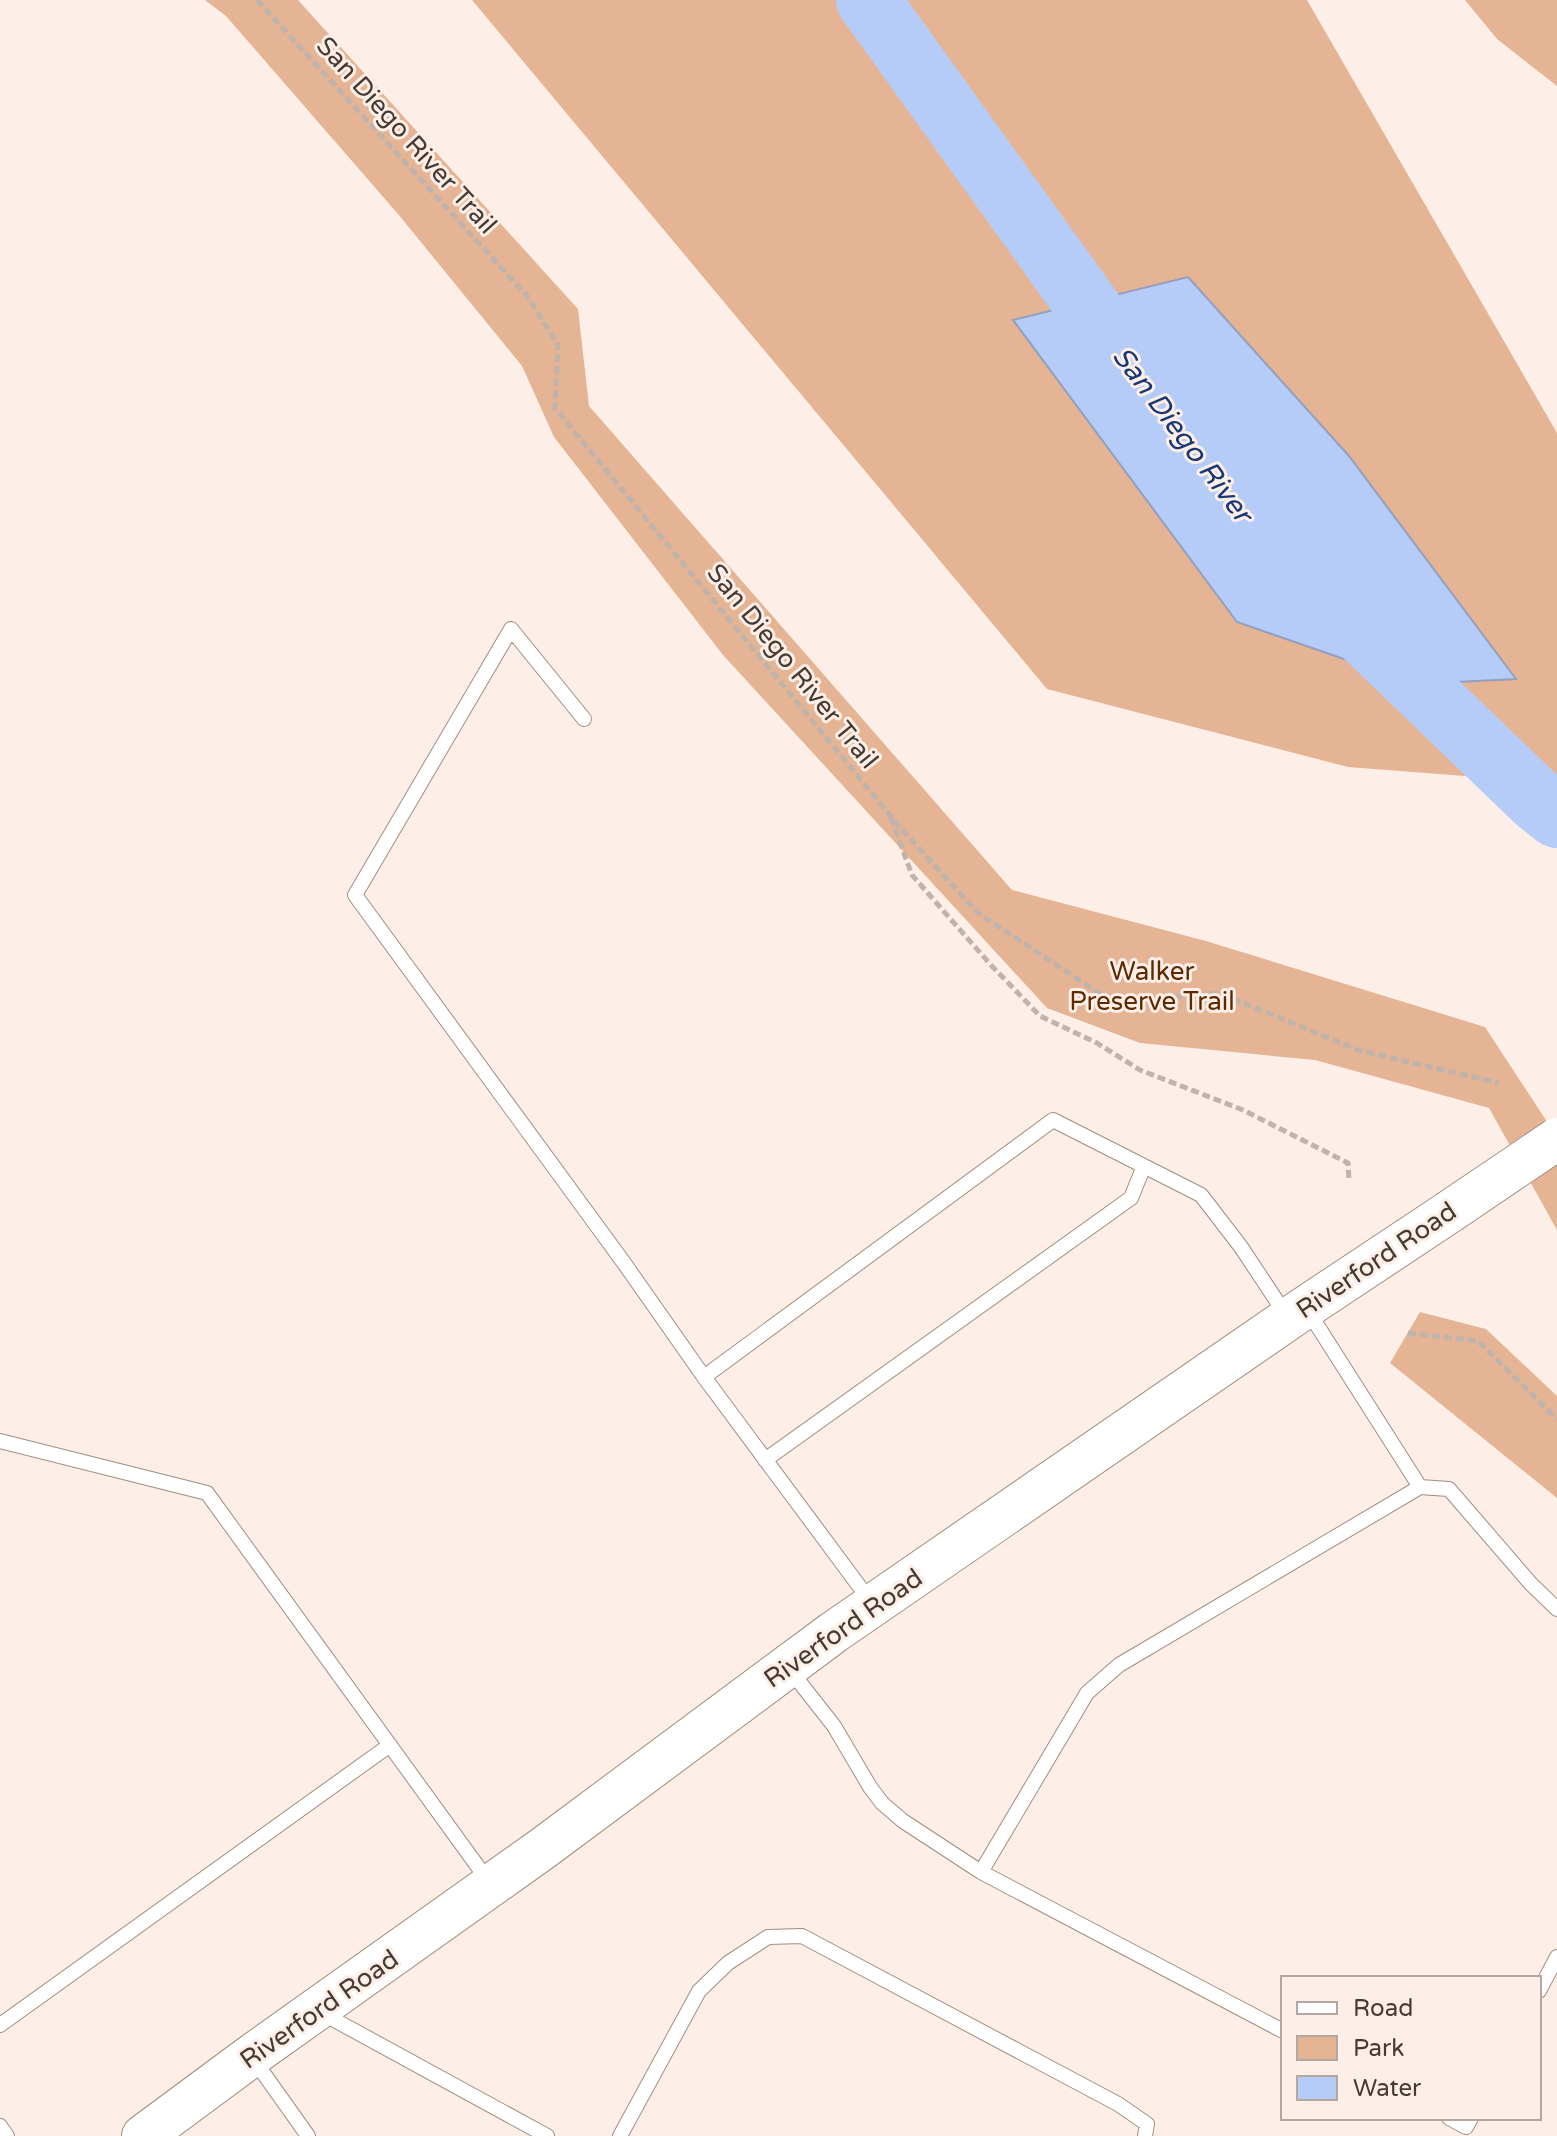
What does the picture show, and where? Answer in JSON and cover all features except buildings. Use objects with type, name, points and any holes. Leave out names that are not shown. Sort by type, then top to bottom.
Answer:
[{"type":"main road","name":"Riverford Road","points":[[143,2136],[492,1886],[787,1666],[1297,1313],[1557,1139]]},
{"type":"lane","points":[[584,719],[511,629],[355,895],[874,1606]]},
{"type":"lane","points":[[704,1377],[1053,1120],[1201,1195],[1297,1313],[1420,1487]]},
{"type":"lane","points":[[765,1460],[1131,1198],[1144,1166]]},
{"type":"lane","points":[[0,1441],[207,1493],[492,1886]]},
{"type":"lane","points":[[981,1872],[1087,1693],[1099,1681],[1119,1665],[1420,1487],[1449,1489],[1531,1584],[1557,1609]]},
{"type":"lane","points":[[787,1666],[834,1726],[870,1787],[882,1803],[903,1821],[981,1872],[1281,2030]]},
{"type":"lane","points":[[0,2025],[390,1745]]},
{"type":"lane","points":[[620,2136],[699,1991],[728,1963],[768,1937],[802,1936],[1118,2104],[1147,2124],[1145,2136]]},
{"type":"lane","points":[[1541,1987],[1557,1957]]},
{"type":"lane","points":[[316,2010],[547,2136]]},
{"type":"lane","points":[[251,2056],[308,2136]]},
{"type":"lane","points":[[1453,2120],[1466,2127],[1470,2120]]},
{"type":"lane","points":[[0,2126],[7,2136]]},
{"type":"path","name":"San Diego River Trail","points":[[257,0],[528,297],[558,345],[555,408],[889,814],[978,913],[1114,1003],[1219,993],[1358,1050],[1499,1083]]},
{"type":"path","points":[[889,814],[912,875],[1040,1016],[1097,1043],[1140,1070],[1243,1110],[1348,1163],[1349,1181]]},
{"type":"path","points":[[1408,1333],[1478,1341],[1557,1419]]},
{"type":"green space","name":"Walker Preserve Trail","points":[[205,0],[298,0],[578,309],[589,406],[1012,890],[1206,941],[1485,1027],[1557,1137],[1557,1230],[1489,1108],[1315,1060],[1140,1043],[1047,1008],[723,655],[554,437],[522,366],[398,214],[226,16]]},
{"type":"green space","points":[[472,0],[1307,0],[1557,433],[1557,783],[1348,767],[1047,689]]},
{"type":"green space","points":[[1465,0],[1557,0],[1557,86],[1497,39]]},
{"type":"green space","points":[[1420,1312],[1486,1329],[1557,1396],[1557,1498],[1390,1363]]},
{"type":"water","points":[[1188,277],[1349,456],[1516,679],[1416,684],[1237,622],[1013,320]]},
{"type":"waterway","name":"San Diego River","points":[[868,0],[1137,375]]},
{"type":"waterway","name":"San Diego River","points":[[1352,622],[1557,816]]}]
